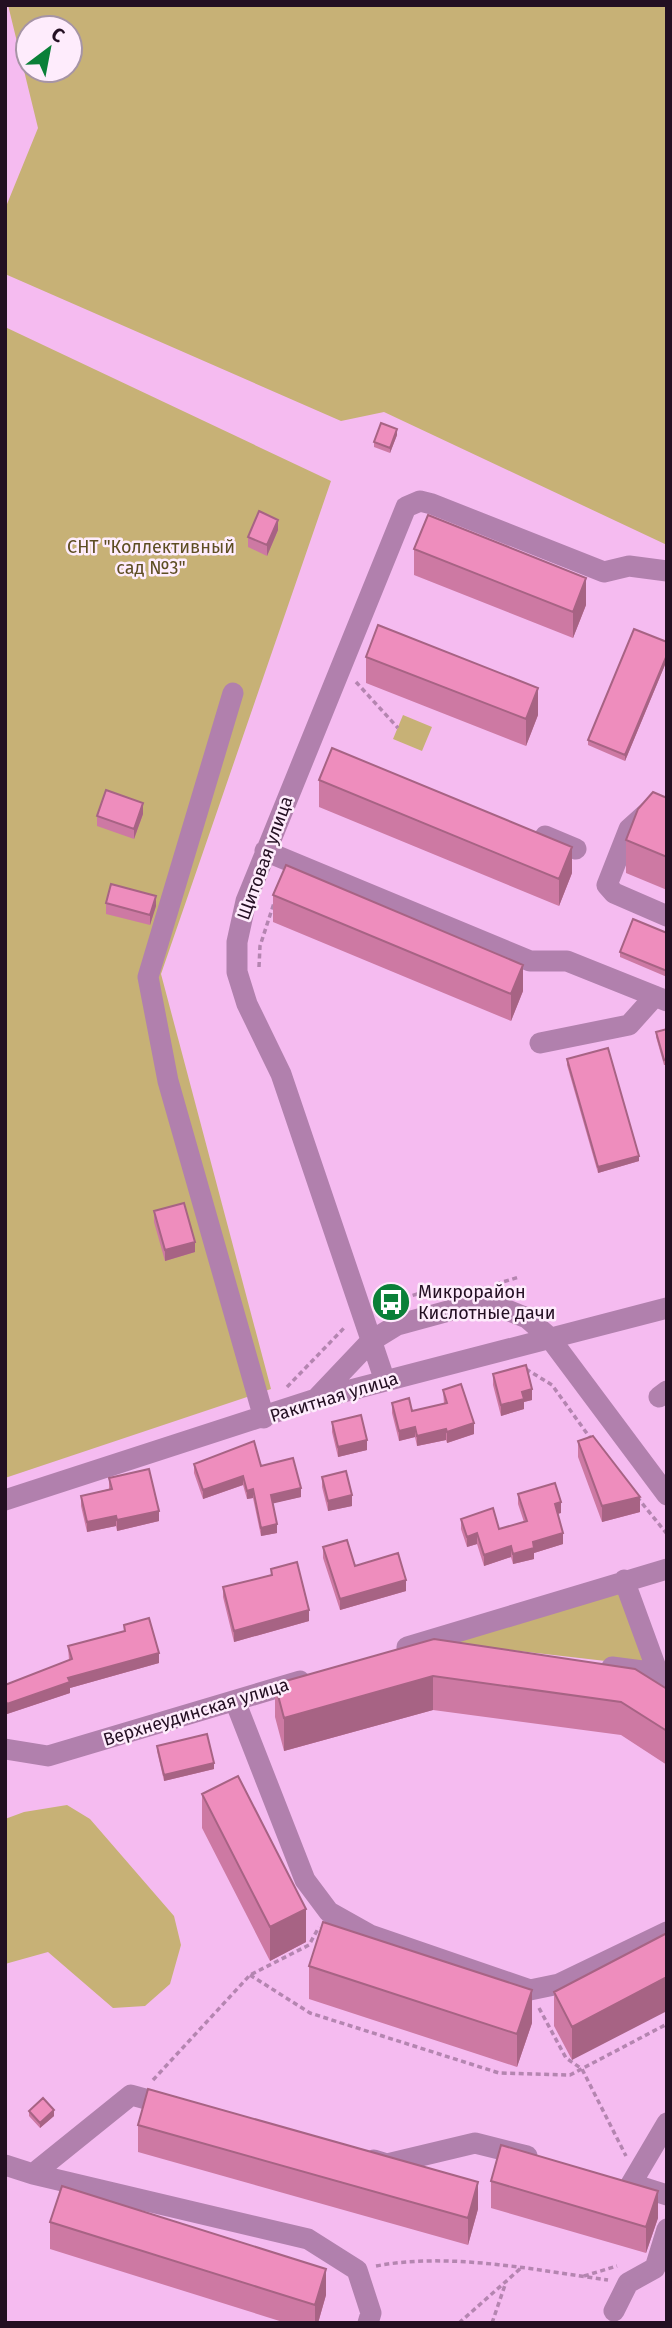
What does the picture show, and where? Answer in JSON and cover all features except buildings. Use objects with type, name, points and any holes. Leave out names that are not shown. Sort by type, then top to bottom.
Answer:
[{"type":"street","name":"Щитовая улица","points":[[384,1381],[281,1074],[247,1004],[237,972],[237,942],[246,901],[401,514],[412,503],[432,504],[604,572],[629,566],[667,571]]},
{"type":"street","points":[[358,621],[382,630]]},
{"type":"street","points":[[233,693],[148,976],[168,1081],[264,1418]]},
{"type":"street","points":[[310,740],[333,750]]},
{"type":"street","points":[[667,813],[649,811],[629,829],[607,885],[614,894],[667,916]]},
{"type":"street","points":[[525,828],[576,849]]},
{"type":"street","points":[[265,851],[530,961],[567,961],[661,998],[629,1025],[540,1043]]},
{"type":"street","points":[[316,1399],[371,1341],[397,1325],[485,1301],[527,1318],[549,1337],[665,1491]]},
{"type":"street","name":"Ракитная улица","points":[[5,1500],[316,1399],[667,1308]]},
{"type":"street","points":[[394,1652],[667,1569]]},
{"type":"street","points":[[624,1580],[663,1676]]},
{"type":"street","points":[[420,1644],[473,1650]]},
{"type":"street","points":[[592,1665],[663,1676]]},
{"type":"street","name":"Верхнеудинская улица","points":[[5,1749],[48,1756],[314,1676]]},
{"type":"street","points":[[235,1701],[305,1880],[328,1912],[370,1935],[530,1990],[559,1984],[667,1932]]},
{"type":"street","points":[[33,2174],[131,2095],[185,2110]]},
{"type":"street","points":[[633,2180],[667,2123]]},
{"type":"street","points":[[360,2156],[387,2164],[475,2143],[553,2163]]},
{"type":"street","points":[[5,2165],[308,2239],[357,2270],[371,2313],[368,2323]]},
{"type":"street","points":[[605,2177],[633,2180],[667,2195]]},
{"type":"street","points":[[614,2311],[628,2283],[655,2268],[667,2229]]},
{"type":"path","points":[[349,676],[398,728]]},
{"type":"path","points":[[258,971],[260,946],[277,895]]},
{"type":"path","points":[[375,1292],[382,1304]]},
{"type":"path","points":[[520,1365],[552,1385],[592,1441]]},
{"type":"path","points":[[634,1492],[667,1534]]},
{"type":"path","points":[[131,2095],[156,2079],[250,1975],[309,1945],[328,1912]]},
{"type":"path","points":[[250,1975],[310,2013],[499,2073],[570,2075],[667,2024]]},
{"type":"path","points":[[530,1990],[566,2058],[582,2069],[633,2180]]},
{"type":"path","points":[[357,2270],[407,2260],[521,2268],[628,2283]]},
{"type":"path","points":[[459,2323],[521,2268]]},
{"type":"path","points":[[492,2323],[506,2281]]},
{"type":"green space","points":[[8,5],[667,5],[667,545],[384,412],[341,421],[5,274],[5,209],[38,128],[27,84],[84,84],[84,14],[14,14],[14,30]]},
{"type":"green space","name":"СНТ \"Коллективный сад №3\"","points":[[5,327],[331,481],[161,974],[271,1389],[5,1478]]},
{"type":"green space","points":[[403,715],[432,727],[422,751],[393,739]]},
{"type":"green space","points":[[621,1591],[649,1666],[450,1643]]},
{"type":"green space","points":[[67,1805],[90,1819],[174,1916],[181,1945],[170,1984],[145,2006],[113,2008],[48,1952],[5,1964],[5,1819],[24,1812]]},
{"type":"place","name":"Микрорайон Кислотные дачи","points":[[391,1302]]}]
